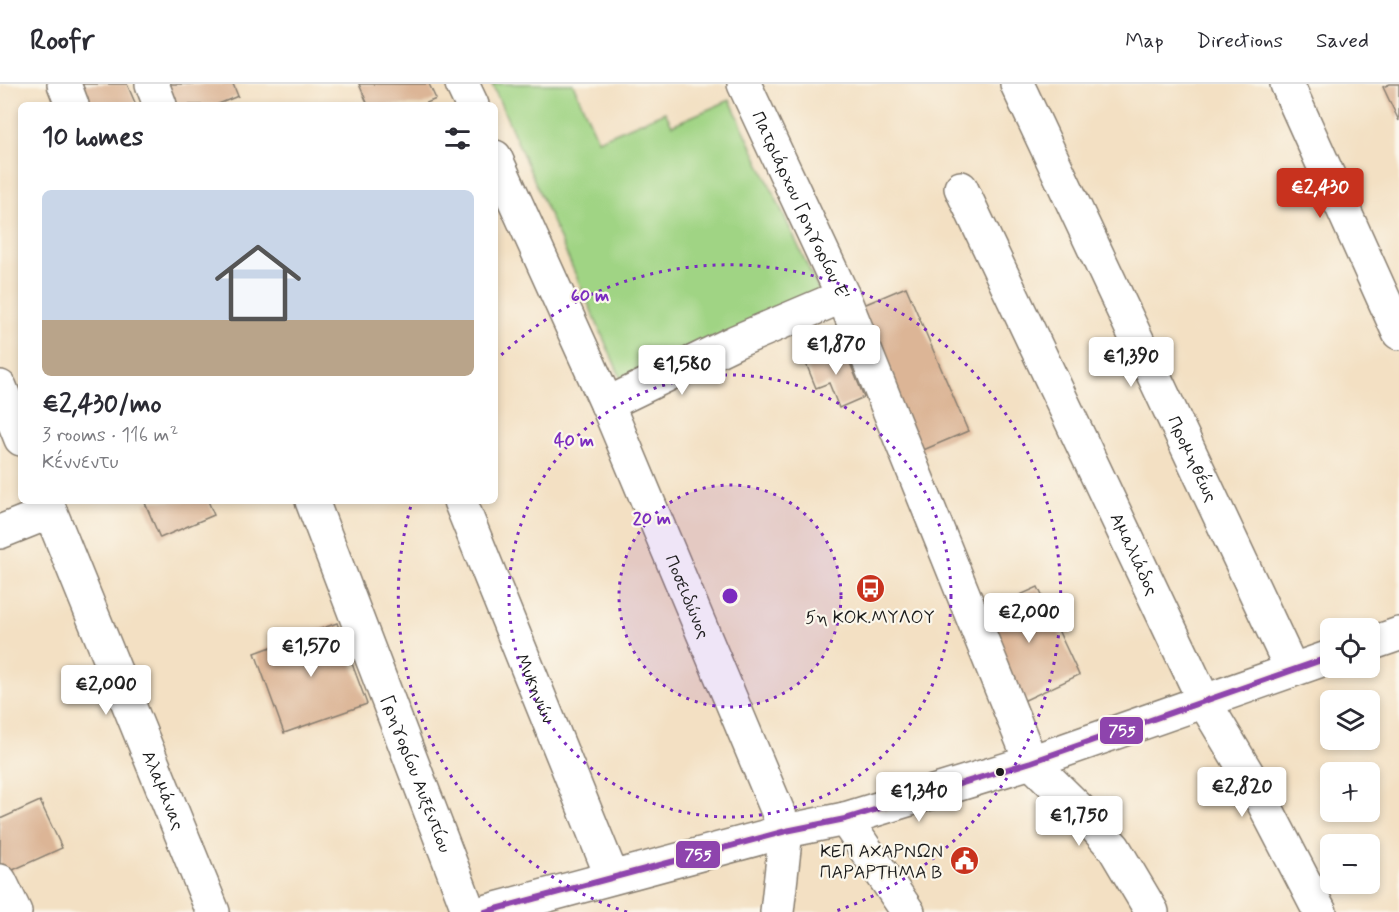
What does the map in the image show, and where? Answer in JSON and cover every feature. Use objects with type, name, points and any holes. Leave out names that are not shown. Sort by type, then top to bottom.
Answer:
[{"type":"street","points":[[64,84],[71,102]]},
{"type":"street","points":[[152,84],[159,102]]},
{"type":"street","points":[[462,84],[471,102]]},
{"type":"street","name":"Πατριάρχου Γρηγορίου E'","points":[[744,84],[843,296],[1031,762]]},
{"type":"street","name":"Προμηθέως","points":[[1017,84],[1292,670]]},
{"type":"street","points":[[1287,84],[1399,333]]},
{"type":"street","name":"Ποσειδώνος","points":[[498,163],[607,404],[786,831],[777,912]]},
{"type":"street","name":"Αμαλιάδος","points":[[961,188],[1205,703],[1253,783],[1320,912]]},
{"type":"street","points":[[607,404],[735,342],[843,296]]},
{"type":"street","points":[[0,387],[18,432]]},
{"type":"street","name":"Γρηγορίου Αυξεντίου","points":[[313,504],[469,912]]},
{"type":"street","name":"Μυκηνών","points":[[461,504],[612,877]]},
{"type":"street","points":[[0,532],[48,506]]},
{"type":"street","name":"Αλαμάνας","points":[[48,506],[213,912]]},
{"type":"street","points":[[1380,641],[1399,634]]},
{"type":"street","points":[[485,912],[786,831],[845,819],[1031,762],[1205,703],[1320,660]]},
{"type":"street","points":[[1031,762],[1085,815],[1114,848],[1152,912]]},
{"type":"street","points":[[845,819],[908,912]]},
{"type":"street","points":[[0,881],[15,912]]},
{"type":"green space","points":[[492,84],[573,84],[598,140],[665,112],[672,125],[730,100],[822,297],[623,383]]},
{"type":"building","points":[[71,84],[127,84],[135,102],[79,102]]},
{"type":"building","points":[[161,84],[233,84],[238,96],[223,102],[168,102]]},
{"type":"building","points":[[359,84],[429,84],[436,99],[429,102],[367,102]]},
{"type":"building","points":[[1399,84],[1399,121],[1383,87]]},
{"type":"building","points":[[906,287],[968,431],[914,454],[852,310]]},
{"type":"building","points":[[843,346],[864,397],[839,408],[829,383],[816,388],[805,361]]},
{"type":"building","points":[[145,504],[209,504],[214,515],[160,538]]},
{"type":"building","points":[[1038,587],[1079,675],[1021,702],[980,613]]},
{"type":"building","points":[[337,623],[367,704],[284,733],[255,653]]},
{"type":"building","points":[[40,801],[62,848],[4,874],[0,865],[0,819]]},
{"type":"transit line","name":"755","points":[[485,912],[786,831],[845,819],[1031,762],[1320,661]]},
{"type":"place","name":"5η ΚΟΚ.ΜΥΛΟΥ","points":[[870,588]]},
{"type":"place","name":"ΚΕΠ ΑΧΑΡΝΩΝ ΠΑΡΑΡΤΗΜΑ Β","points":[[964,861]]}]
